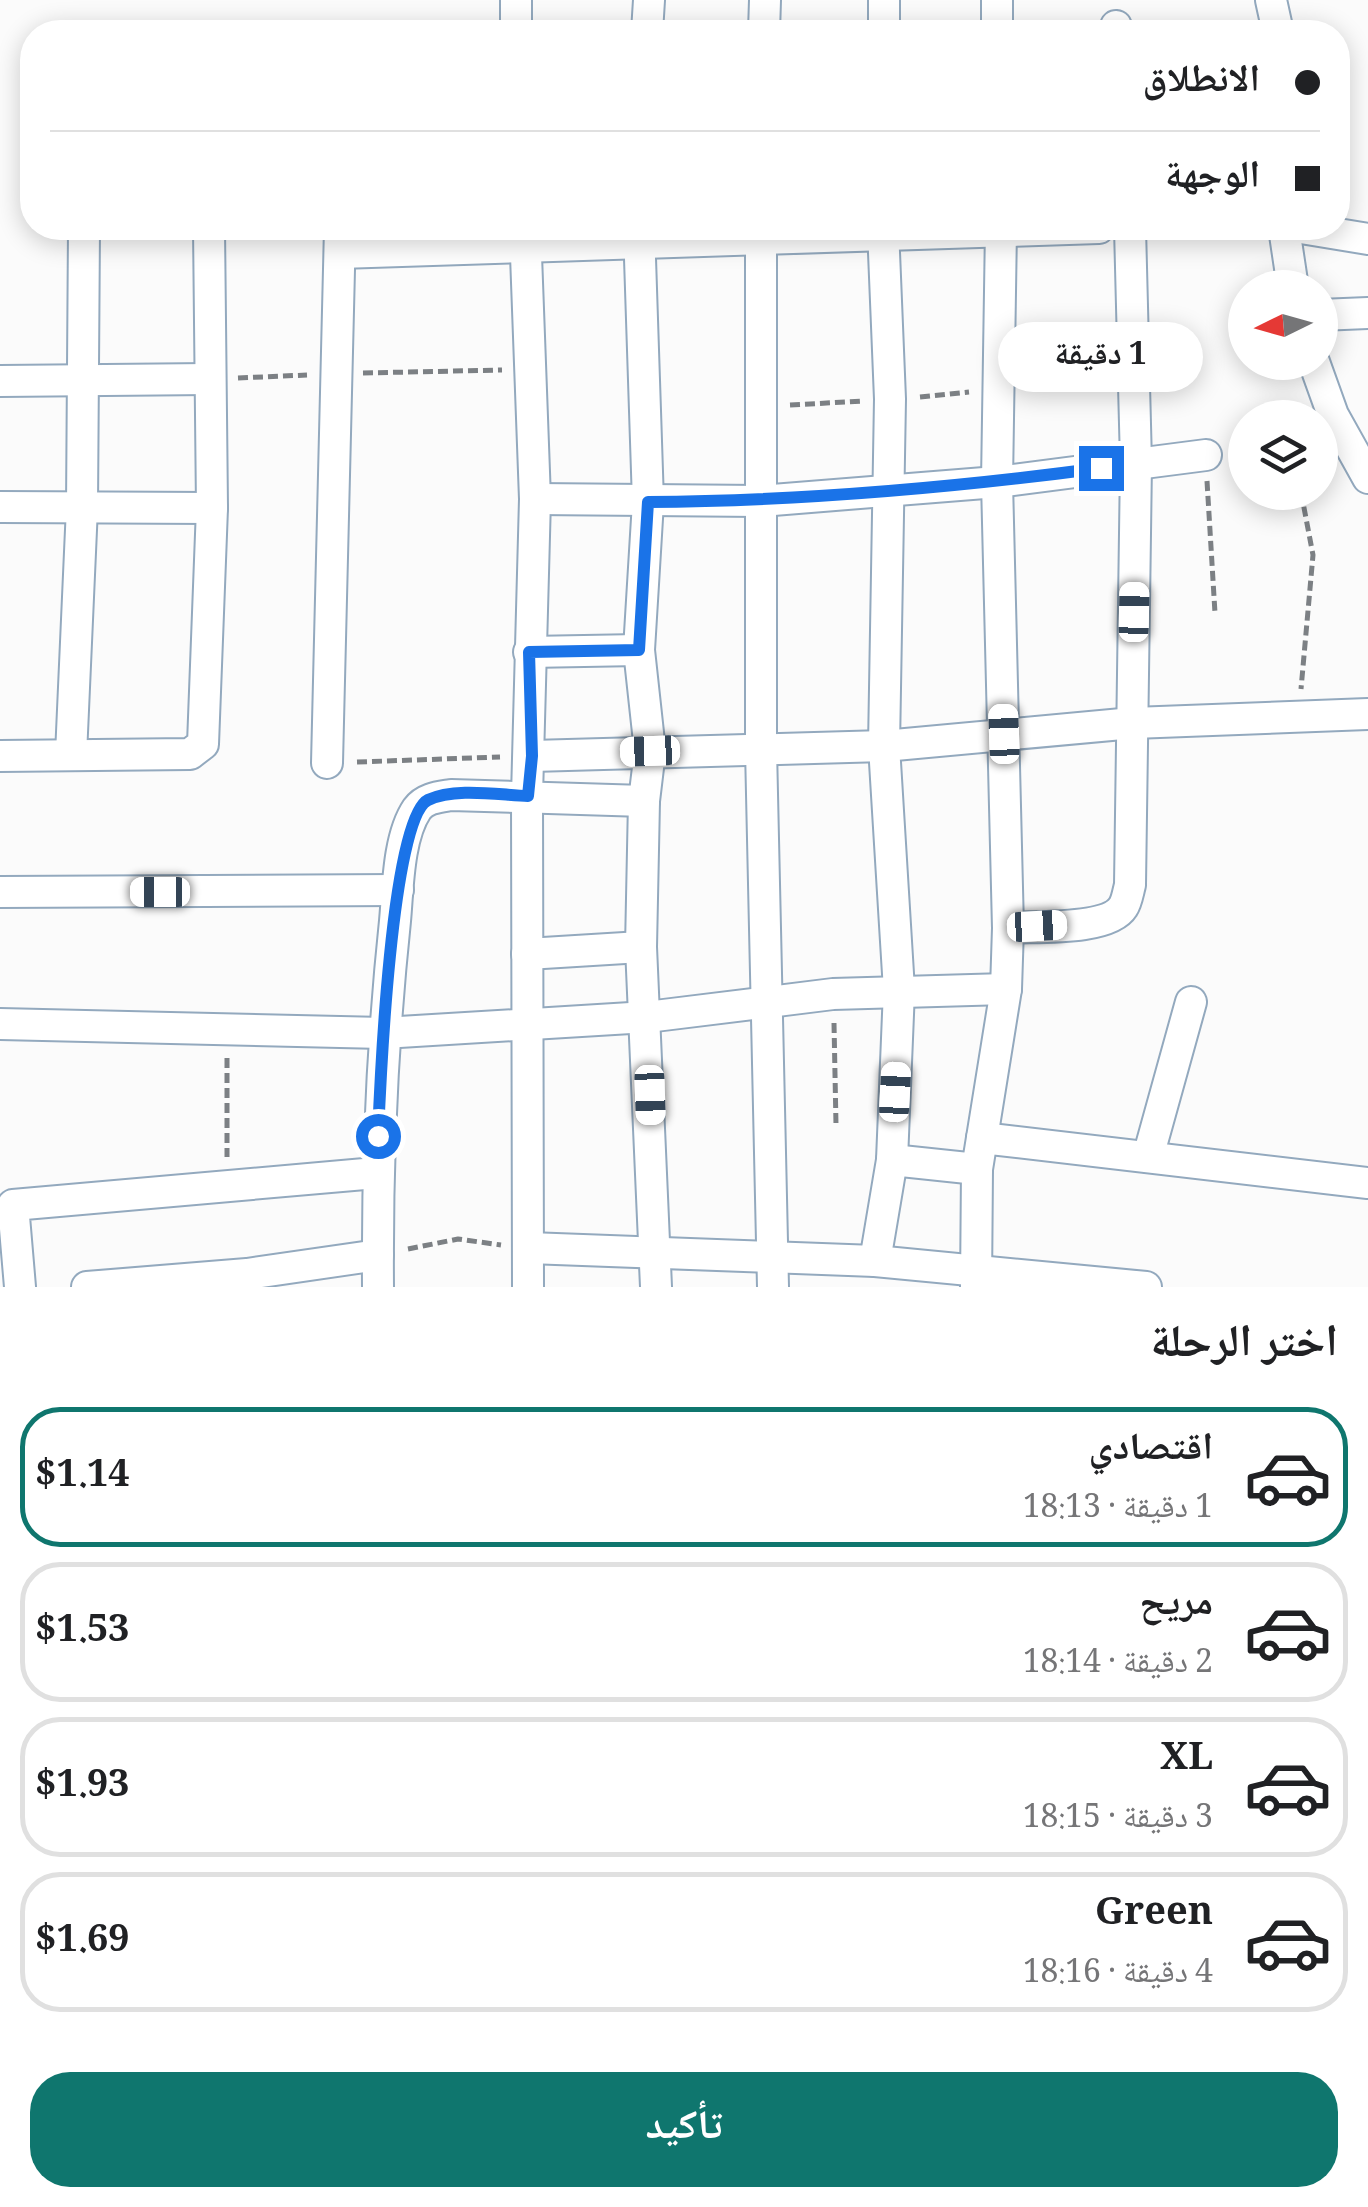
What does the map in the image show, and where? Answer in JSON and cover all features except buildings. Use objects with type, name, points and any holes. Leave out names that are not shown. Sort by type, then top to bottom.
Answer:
[{"type":"street","points":[[71,756],[82,508],[84,240]]},
{"type":"street","points":[[0,756],[190,754],[203,744],[212,508],[209,240]]},
{"type":"street","points":[[326,764],[340,240]]},
{"type":"street","points":[[525,240],[535,499],[529,652],[532,756],[528,796],[528,1287]]},
{"type":"street","points":[[639,240],[648,502],[639,650],[650,751],[644,800],[641,947],[656,1287]]},
{"type":"street","points":[[761,240],[762,749],[773,1287]]},
{"type":"street","points":[[875,1261],[892,1160],[900,990],[884,746],[890,399],[883,240]]},
{"type":"street","points":[[976,1278],[977,1170],[1006,989],[1008,928],[997,482],[1001,240]]},
{"type":"street","points":[[1008,928],[1096,923],[1114,917],[1124,906],[1130,884],[1136,463],[1130,240]]},
{"type":"street","points":[[1286,240],[1290,270]]},
{"type":"street","points":[[1338,312],[1367,310]]},
{"type":"street","points":[[0,381],[210,378]]},
{"type":"street","points":[[1320,380],[1333,415],[1368,478]]},
{"type":"street","points":[[535,499],[760,501],[997,482],[1206,455]]},
{"type":"street","points":[[0,507],[212,508]]},
{"type":"street","points":[[529,652],[639,650]]},
{"type":"street","points":[[532,756],[884,746],[1133,723],[1368,714]]},
{"type":"street","points":[[378,1287],[376,1173],[383,1032],[398,890],[408,830],[418,808],[430,799],[528,796],[644,800]]},
{"type":"street","points":[[0,892],[398,890]]},
{"type":"street","points":[[527,954],[641,947]]},
{"type":"street","points":[[0,1024],[383,1032],[647,1017],[833,994],[1006,989]]},
{"type":"street","points":[[1148,1158],[1192,1002]]},
{"type":"street","points":[[982,1138],[1368,1183]]},
{"type":"street","points":[[892,1160],[977,1170]]},
{"type":"street","points":[[20,1287],[13,1205],[376,1173]]},
{"type":"street","points":[[529,1248],[875,1261],[976,1278],[1146,1287]]},
{"type":"street","points":[[87,1287],[246,1274],[378,1255]]},
{"type":"path","points":[[210,378],[532,370]]},
{"type":"path","points":[[762,406],[890,399]]},
{"type":"path","points":[[1206,455],[1215,613]]},
{"type":"path","points":[[1298,717],[1313,555],[1304,510]]},
{"type":"path","points":[[326,764],[532,756]]},
{"type":"path","points":[[833,994],[836,1125]]},
{"type":"path","points":[[228,1030],[228,1185]]},
{"type":"path","points":[[378,1255],[458,1239],[529,1248]]},
{"type":"route","points":[[378,1136],[383,1032],[408,830],[418,808],[430,799],[451,795],[528,796],[532,756],[529,652],[639,650],[648,502],[760,501],[997,482],[1101,468]]}]
